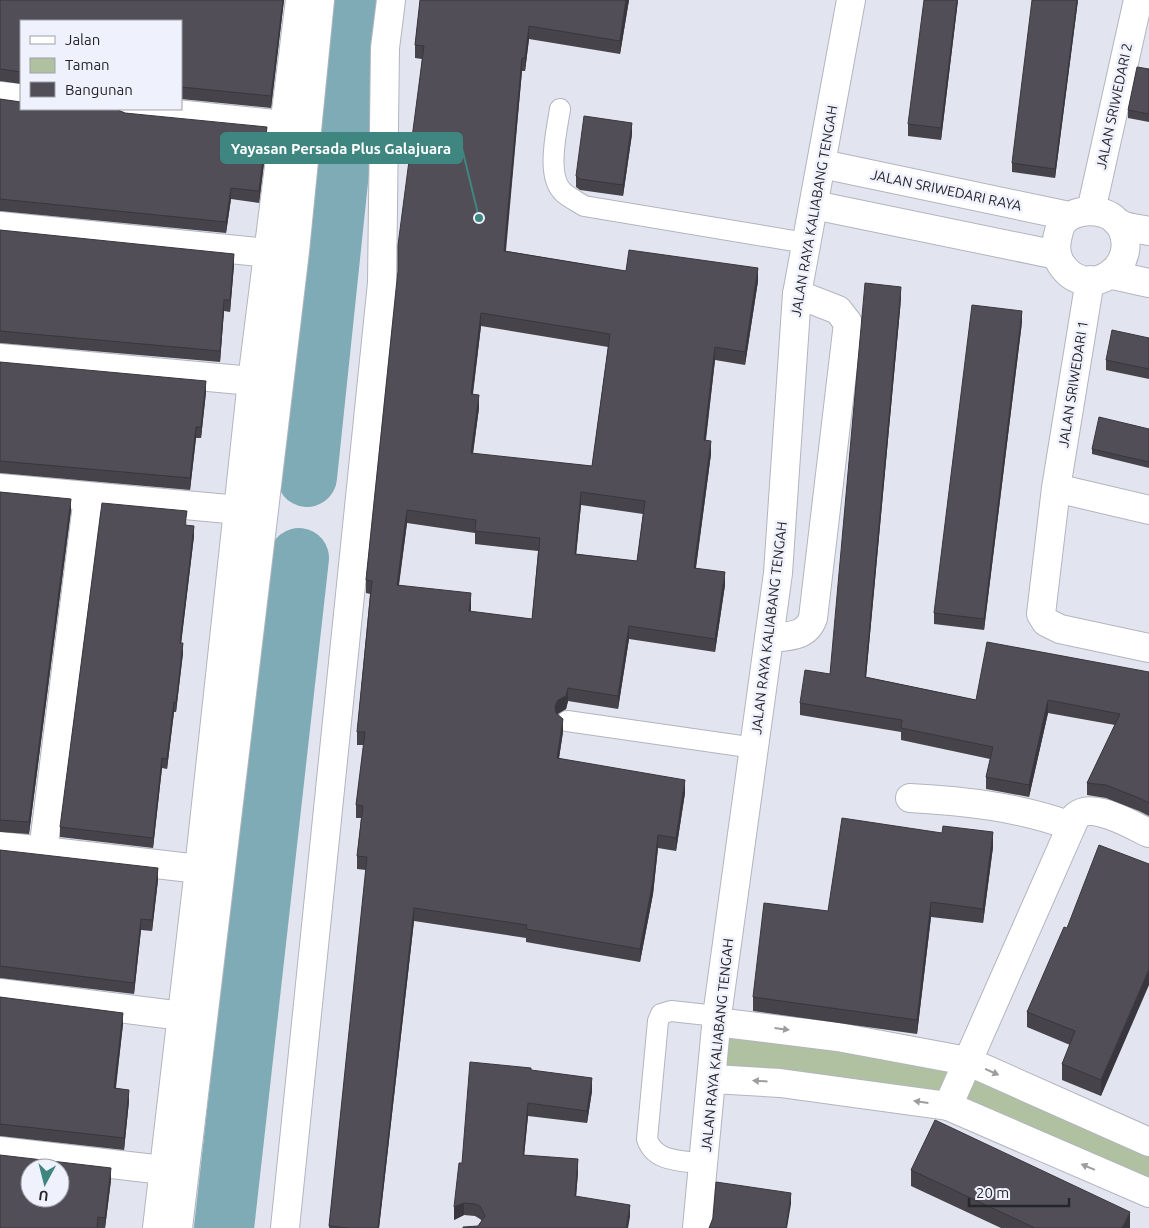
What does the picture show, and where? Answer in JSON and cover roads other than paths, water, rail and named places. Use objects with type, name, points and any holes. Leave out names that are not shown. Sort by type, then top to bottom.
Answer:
[{"type":"street","points":[[157,1228],[199,869],[252,381],[270,251],[300,0],[295,0]]},
{"type":"street","points":[[178,1228],[295,251],[320,0]]},
{"type":"street","points":[[285,1228],[382,283],[386,48],[391,0]]},
{"type":"street","name":"JALAN RAYA KALIABANG TENGAH","points":[[697,1228],[713,1079],[717,1019],[778,572],[797,294],[822,164],[850,0]]},
{"type":"street","name":"JALAN SRIWEDARI 2","points":[[1080,214],[1140,16]]},
{"type":"street","points":[[0,96],[20,98]]},
{"type":"street","points":[[137,110],[284,125]]},
{"type":"street","name":"JALAN SRIWEDARI RAYA","points":[[822,164],[1080,214]]},
{"type":"street","points":[[814,205],[1057,255]]},
{"type":"street","points":[[1101,277],[1122,260],[1126,249],[1126,239],[1119,224],[1110,216],[1080,214],[1060,226],[1056,244],[1057,255],[1068,272],[1101,277],[1149,283]]},
{"type":"street","points":[[1119,224],[1149,231]]},
{"type":"street","points":[[0,226],[258,252],[270,251]]},
{"type":"street","name":"JALAN SRIWEDARI 1","points":[[1101,277],[1056,488],[1041,614],[1046,622],[1060,629],[1149,648]]},
{"type":"street","points":[[769,638],[804,633],[810,626],[813,618],[848,322],[838,310],[797,294]]},
{"type":"street","points":[[0,358],[252,381]]},
{"type":"street","points":[[0,488],[239,510]]},
{"type":"street","points":[[1056,488],[1149,510]]},
{"type":"street","points":[[43,851],[88,497]]},
{"type":"street","points":[[910,798],[987,805],[1044,816],[1071,826]]},
{"type":"street","points":[[948,1106],[1071,826],[1081,812],[1093,810],[1149,833]]},
{"type":"street","points":[[0,846],[199,869]]},
{"type":"street","points":[[0,993],[182,1016]]},
{"type":"street","points":[[717,1019],[838,1037],[967,1061],[1149,1142]]},
{"type":"street","points":[[713,1079],[780,1082],[948,1106],[1149,1193]]},
{"type":"street","points":[[0,1151],[163,1170]]},
{"type":"lane","points":[[560,108],[553,160],[556,177],[562,192],[584,206],[806,243]]},
{"type":"lane","points":[[567,721],[755,748]]},
{"type":"lane","points":[[704,1164],[658,1156],[650,1148],[647,1139],[658,1021],[661,1014],[671,1011],[717,1019]]},
{"type":"waterway","points":[[307,477],[357,0]]},
{"type":"waterway","points":[[224,1228],[299,558]]},
{"type":"place","name":"Yayasan Persada Plus Galajuara","points":[[479,218]]}]
